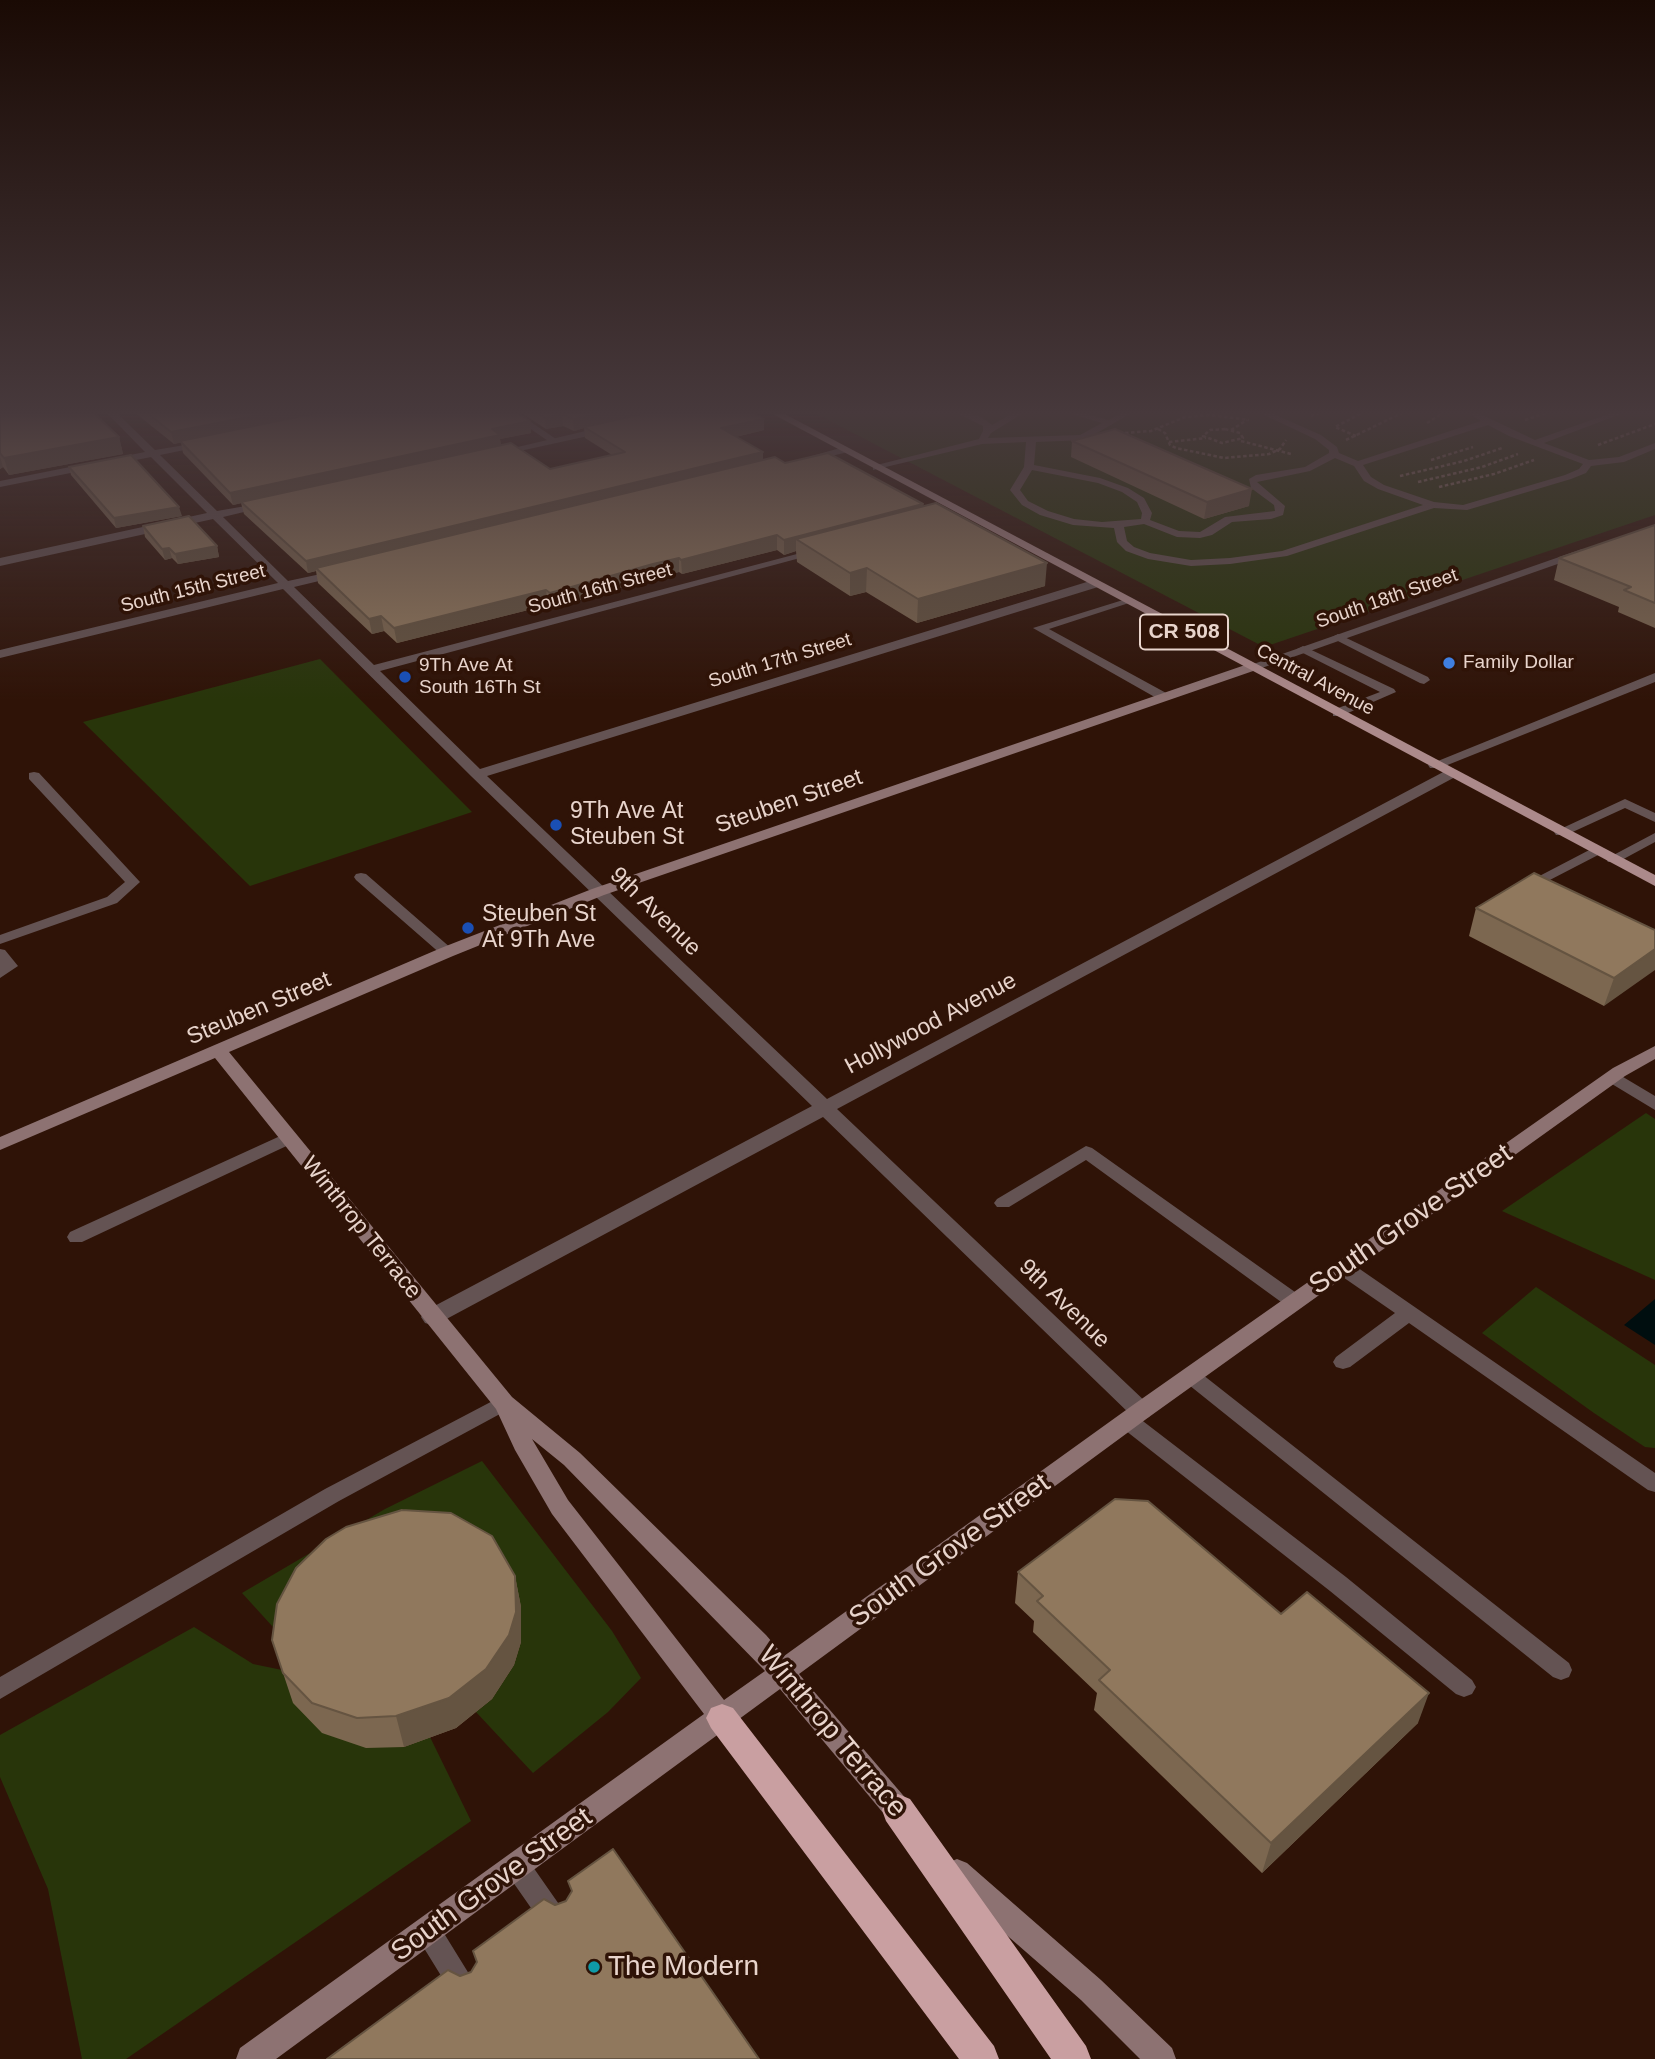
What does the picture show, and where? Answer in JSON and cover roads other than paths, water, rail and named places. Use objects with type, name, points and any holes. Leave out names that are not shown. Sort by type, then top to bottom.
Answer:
[{"type":"highway","points":[[722,1718],[981,2059]]},
{"type":"highway","points":[[898,1810],[1073,2059]]},
{"type":"main road","name":"Central Avenue","points":[[943,508],[1094,584],[1655,881]]},
{"type":"main road","name":"Steuben Street","points":[[0,1144],[447,952],[598,892],[1251,667]]},
{"type":"main road","name":"Winthrop Terrace","points":[[219,1051],[504,1403],[598,1485],[784,1673],[898,1810],[959,1875],[1091,1990],[1161,2059]]},
{"type":"main road","name":"South Grove Street","points":[[251,2059],[1134,1416],[1613,1077],[1655,1052]]},
{"type":"main road","name":"Winthrop Terrace","points":[[504,1403],[523,1444],[559,1507],[722,1718]]},
{"type":"street","name":"9th Avenue","points":[[207,508],[370,670],[824,1109],[1134,1416]]},
{"type":"street","points":[[0,562],[245,508]]},
{"type":"street","name":"South 16th Street","points":[[370,670],[833,548]]},
{"type":"street","name":"South 18th Street","points":[[1251,667],[1592,548]]},
{"type":"street","name":"South 15th Street","points":[[0,654],[351,569]]},
{"type":"street","name":"South 17th Street","points":[[477,774],[1094,584]]},
{"type":"street","points":[[1435,765],[1655,677]]},
{"type":"street","name":"Hollywood Avenue","points":[[432,1317],[1451,773]]},
{"type":"street","points":[[1613,1077],[1655,1104]]},
{"type":"lane","points":[[1035,508],[1073,522],[1119,526],[1145,521],[1177,534],[1200,535],[1208,533],[1229,519],[1271,516],[1279,513],[1281,508]]},
{"type":"lane","points":[[1145,508],[1145,521]]},
{"type":"lane","points":[[1119,526],[1122,542],[1130,549],[1148,556],[1191,563],[1230,561],[1283,554],[1424,508]]},
{"type":"lane","points":[[1127,602],[1040,628],[1164,697]]},
{"type":"lane","points":[[1337,713],[1424,680],[1338,637]]},
{"type":"lane","points":[[1303,649],[1390,692]]},
{"type":"lane","points":[[0,940],[111,900],[132,883],[34,776]]},
{"type":"lane","points":[[1561,831],[1625,803],[1655,818]]},
{"type":"lane","points":[[1613,859],[1655,837]]},
{"type":"lane","points":[[1558,895],[1527,886],[1597,850]]},
{"type":"lane","points":[[361,877],[447,952]]},
{"type":"lane","points":[[0,953],[10,966],[0,973]]},
{"type":"lane","points":[[76,1237],[289,1138]]},
{"type":"lane","points":[[1003,1203],[1086,1152],[1295,1302]]},
{"type":"lane","points":[[1343,1268],[1655,1484]]},
{"type":"lane","points":[[1343,1362],[1409,1313]]},
{"type":"lane","points":[[1191,1376],[1561,1670]]},
{"type":"lane","points":[[0,1689],[332,1495],[504,1403]]},
{"type":"lane","points":[[1134,1416],[1464,1687]]},
{"type":"lane","points":[[517,1867],[564,1932]]},
{"type":"lane","points":[[428,1931],[472,2002]]},
{"type":"place","name":"Family Dollar","points":[[1449,663]]},
{"type":"place","name":"9Th Ave At South 16Th St","points":[[405,677]]},
{"type":"place","name":"9Th Ave At Steuben St","points":[[556,825]]},
{"type":"place","name":"Steuben St At 9Th Ave","points":[[468,928]]},
{"type":"place","name":"The Modern","points":[[594,1967]]}]
